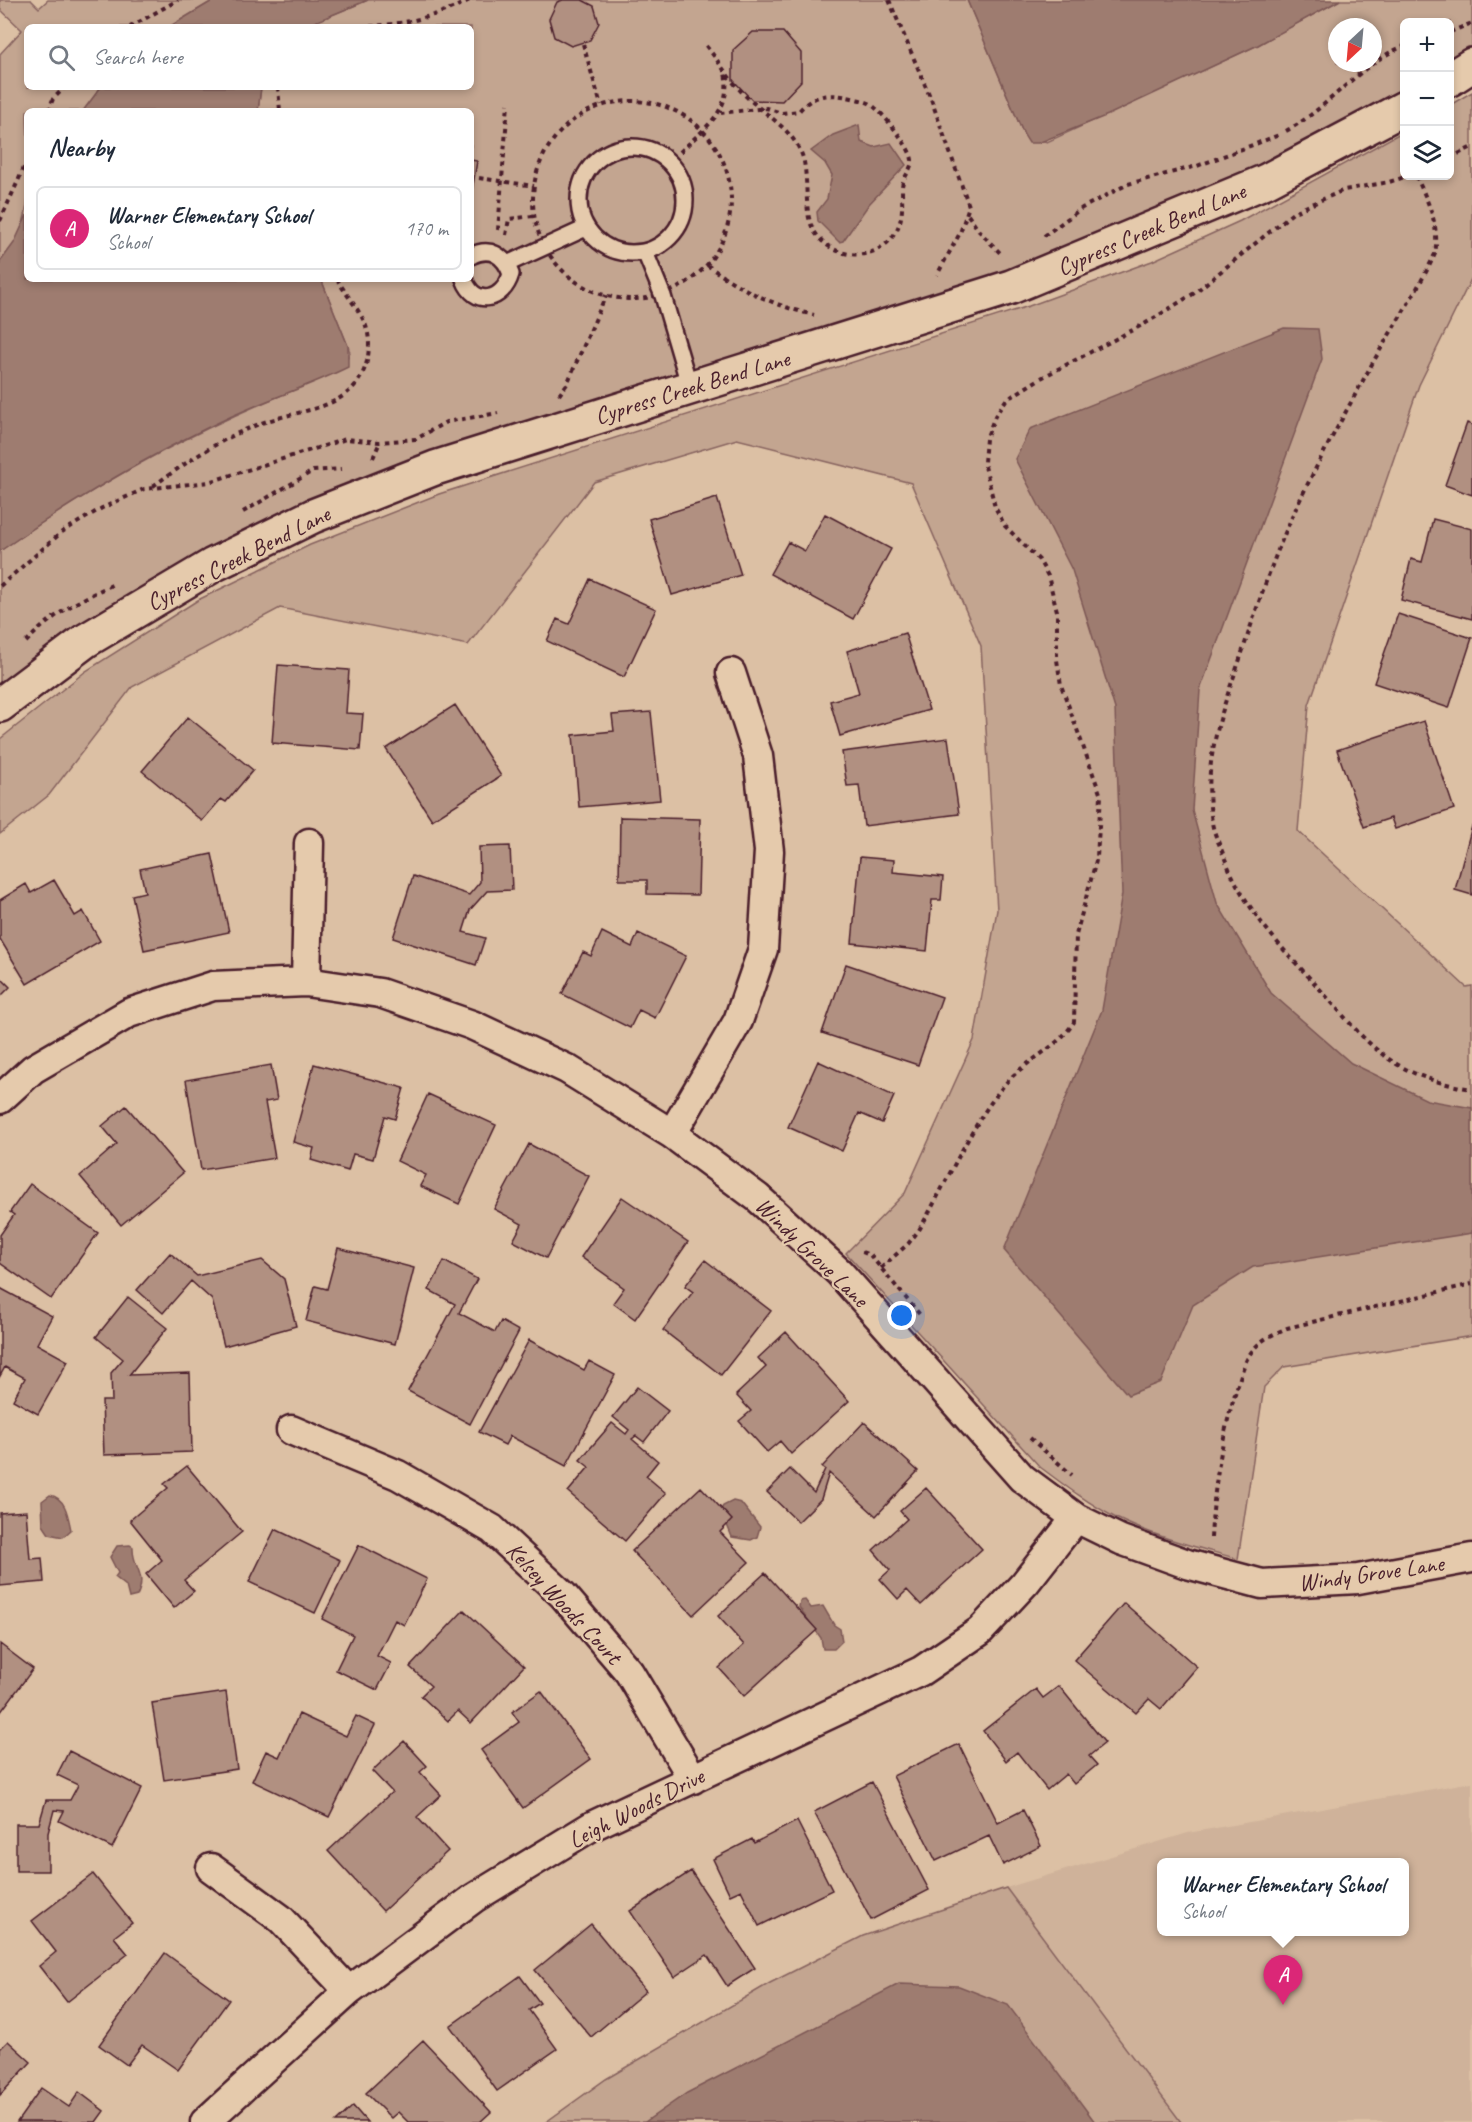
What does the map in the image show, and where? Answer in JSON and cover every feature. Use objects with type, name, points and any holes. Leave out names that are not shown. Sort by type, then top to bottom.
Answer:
[{"type":"street","points":[[1454,76],[1472,65]]},
{"type":"street","name":"Cypress Creek Bend Lane","points":[[0,705],[85,641],[213,565],[313,516],[435,468],[1011,287],[1266,181],[1400,110]]},
{"type":"street","points":[[672,1134],[738,1020],[763,949],[769,852],[758,756],[731,673]]},
{"type":"street","points":[[306,982],[309,843]]},
{"type":"street","name":"Windy Grove Lane","points":[[0,1099],[33,1069],[129,1012],[213,986],[306,982],[380,993],[472,1025],[567,1069],[672,1134],[758,1198],[839,1272],[1022,1478],[1076,1518],[1121,1540],[1187,1564],[1262,1584],[1358,1579],[1472,1558]]},
{"type":"street","name":"Kelsey Woods Court","points":[[291,1430],[398,1475],[492,1529],[563,1595],[629,1672],[693,1779]]},
{"type":"street","name":"Leigh Woods Drive","points":[[205,2122],[349,1991],[474,1898],[592,1826],[921,1671],[980,1631],[1025,1583],[1076,1518]]},
{"type":"street","points":[[211,1868],[281,1919],[349,1991]]},
{"type":"lane","points":[[627,146],[647,147],[662,156],[674,168],[683,185],[686,202],[682,219],[674,233],[645,252],[632,254],[613,252],[598,242],[586,228],[579,202],[580,186],[587,172],[611,151],[627,146]]},
{"type":"lane","points":[[507,264],[586,228]]},
{"type":"lane","points":[[465,282],[467,288],[477,296],[489,298],[500,294],[507,287],[511,274],[501,256],[491,251],[474,255]]},
{"type":"lane","points":[[645,252],[663,296],[690,388]]},
{"type":"path","points":[[135,24],[178,0]]},
{"type":"path","points":[[405,24],[470,0]]},
{"type":"path","points":[[889,0],[931,99],[966,198],[968,214],[979,231],[1001,254],[1008,251]]},
{"type":"path","points":[[1454,30],[1472,23]]},
{"type":"path","points":[[583,44],[601,105]]},
{"type":"path","points":[[706,46],[740,91],[759,110],[793,138],[804,162],[810,225],[819,240],[841,254],[856,255],[878,248],[895,234],[904,207],[901,186],[912,162],[909,147],[870,103],[845,96],[819,95],[809,100],[799,111],[782,113],[766,108],[759,110],[721,113]]},
{"type":"path","points":[[1036,240],[1098,198],[1128,184],[1197,166],[1277,136],[1324,107],[1372,64],[1400,48]]},
{"type":"path","points":[[680,152],[721,113],[726,76],[721,64]]},
{"type":"path","points":[[49,108],[53,99],[62,90]]},
{"type":"path","points":[[278,90],[280,108]]},
{"type":"path","points":[[536,228],[533,216],[534,186],[541,163],[554,140],[580,116],[601,105],[623,102],[660,104],[676,110],[703,130],[720,153],[728,172],[731,192],[726,229],[718,249],[707,265],[677,290]]},
{"type":"path","points":[[508,104],[498,233],[506,235],[509,219],[533,216]]},
{"type":"path","points":[[1454,156],[1472,147]]},
{"type":"path","points":[[0,221],[24,168]]},
{"type":"path","points":[[479,178],[534,186]]},
{"type":"path","points":[[881,1268],[908,1244],[919,1230],[986,1111],[1006,1083],[1025,1064],[1050,1048],[1066,1034],[1074,1022],[1076,935],[1097,857],[1101,796],[1061,686],[1057,660],[1057,611],[1048,576],[1039,560],[1005,526],[995,507],[984,462],[986,439],[994,416],[1006,400],[1041,378],[1146,323],[1193,294],[1294,212],[1344,190],[1400,179]]},
{"type":"path","points":[[1418,180],[1433,215],[1438,237],[1435,254],[1368,373],[1283,537],[1219,716],[1211,752],[1210,802],[1212,823],[1224,856],[1236,885],[1255,917],[1340,1015],[1372,1048],[1394,1063],[1445,1085],[1472,1089]]},
{"type":"path","points":[[931,279],[937,275],[968,214]]},
{"type":"path","points":[[552,260],[580,285],[606,295],[645,299]]},
{"type":"path","points":[[707,265],[742,289],[792,310],[821,315]]},
{"type":"path","points":[[0,586],[62,532],[102,508],[153,487],[233,434],[262,422],[332,403],[352,390],[363,373],[368,357],[368,334],[364,321],[339,282]]},
{"type":"path","points":[[556,397],[567,384],[606,295]]},
{"type":"path","points":[[153,487],[210,482],[346,439],[380,442],[416,439],[446,422],[504,412]]},
{"type":"path","points":[[853,1250],[870,1255],[925,1320]]},
{"type":"path","points":[[1210,1538],[1221,1448],[1231,1405],[1245,1364],[1253,1349],[1287,1328],[1472,1284]]},
{"type":"path","points":[[1025,1433],[1080,1482]]},
{"type":"path","points":[[1200,1535],[1219,1540]]},
{"type":"shaded area","points":[[0,0],[31,0],[39,8],[48,0],[214,0],[174,24],[24,24],[24,90],[99,90],[85,108],[24,108],[24,219],[13,247],[0,262],[0,54],[22,30],[0,9]]},
{"type":"shaded area","points":[[214,0],[368,0],[310,24],[174,24]]},
{"type":"shaded area","points":[[368,0],[967,0],[1024,135],[1047,142],[1258,45],[1340,0],[1472,0],[1472,47],[1454,58],[1454,18],[1400,18],[1400,90],[1248,174],[1061,252],[884,312],[501,431],[0,688],[0,551],[69,505],[176,444],[251,408],[343,369],[350,353],[322,282],[474,282],[474,108],[258,108],[261,90],[474,90],[474,24],[310,24]]},
{"type":"shaded area","points":[[967,0],[1340,0],[1258,45],[1108,115],[1038,143],[1029,143]]},
{"type":"shaded area","points":[[99,90],[261,90],[258,108],[85,108]]},
{"type":"shaded area","points":[[1472,92],[1472,277],[1419,385],[1309,705],[1298,831],[1466,987],[1472,986],[1472,1336],[1284,1367],[1264,1387],[1238,1559],[1131,1525],[1086,1500],[1040,1467],[846,1253],[905,1193],[974,1040],[997,910],[981,646],[911,483],[737,439],[594,482],[468,645],[280,608],[132,687],[49,795],[0,834],[0,739],[86,671],[198,600],[310,545],[439,494],[1029,306],[1152,261],[1240,221],[1400,133],[1400,180],[1454,180],[1454,103]]},
{"type":"shaded area","points":[[859,125],[861,142],[874,147],[891,143],[906,165],[869,204],[843,241],[839,242],[818,221],[817,212],[827,199],[832,175],[825,163],[811,151],[833,135]]},
{"type":"shaded area","points":[[24,221],[24,282],[322,282],[348,346],[348,367],[244,410],[141,462],[83,496],[0,551],[0,262],[14,243]]},
{"type":"shaded area","points":[[1284,328],[1318,329],[1322,359],[1200,690],[1192,810],[1217,903],[1271,993],[1351,1063],[1427,1100],[1472,1108],[1472,1233],[1253,1267],[1193,1305],[1161,1382],[1128,1395],[1004,1250],[1102,1010],[1122,894],[1115,709],[1072,570],[1015,459],[1030,429]]},
{"type":"shaded area","points":[[50,1495],[60,1500],[67,1514],[71,1530],[63,1537],[49,1534],[43,1525],[42,1501]]},
{"type":"shaded area","points":[[733,1501],[741,1503],[760,1527],[757,1537],[751,1540],[732,1537],[721,1510],[723,1506]]},
{"type":"shaded area","points":[[130,1545],[133,1547],[141,1582],[137,1596],[129,1598],[126,1586],[115,1577],[118,1573],[110,1557],[117,1546]]},
{"type":"shaded area","points":[[805,1600],[811,1608],[823,1606],[834,1625],[840,1629],[842,1641],[834,1649],[823,1649],[821,1638],[799,1607],[800,1601]]},
{"type":"shaded area","points":[[1472,1782],[1472,2122],[1181,2122],[1006,1888],[1188,1833]]},
{"type":"shaded area","points":[[1006,1888],[1181,2122],[546,2122],[606,2079],[770,1983],[863,1936]]},
{"type":"shaded area","points":[[899,1984],[959,1986],[1008,2005],[1095,2122],[645,2122],[687,2093]]},
{"type":"building","points":[[582,0],[594,6],[599,23],[590,40],[571,46],[554,37],[549,19],[557,2]]},
{"type":"building","points":[[753,32],[783,32],[801,53],[801,81],[782,101],[752,100],[733,80],[733,50]]},
{"type":"building","points":[[474,160],[477,161],[474,179]]},
{"type":"building","points":[[1467,423],[1472,425],[1472,495],[1445,485]]},
{"type":"building","points":[[717,498],[741,575],[672,595],[649,519]]},
{"type":"building","points":[[825,514],[891,549],[853,619],[770,574],[788,542],[805,551]]},
{"type":"building","points":[[1433,519],[1472,529],[1472,619],[1401,600],[1411,559],[1422,562]]},
{"type":"building","points":[[590,579],[656,609],[624,677],[547,641],[557,619],[569,624]]},
{"type":"building","points":[[1398,614],[1472,638],[1449,708],[1374,683]]},
{"type":"building","points":[[905,633],[929,710],[840,736],[830,701],[859,693],[847,651]]},
{"type":"building","points":[[278,665],[349,670],[346,713],[363,714],[360,750],[272,743]]},
{"type":"building","points":[[455,705],[501,776],[432,820],[386,749]]},
{"type":"building","points":[[651,712],[660,800],[579,807],[573,735],[614,731],[612,715]]},
{"type":"building","points":[[188,717],[253,770],[226,802],[221,799],[202,821],[142,771]]},
{"type":"building","points":[[1424,721],[1454,809],[1395,829],[1391,818],[1364,827],[1337,750]]},
{"type":"building","points":[[948,738],[959,814],[864,826],[859,785],[847,786],[842,752]]},
{"type":"building","points":[[620,817],[700,819],[698,895],[647,894],[647,880],[619,880]]},
{"type":"building","points":[[1472,826],[1472,895],[1455,890]]},
{"type":"building","points":[[510,846],[512,890],[487,891],[470,910],[463,932],[485,938],[476,965],[393,938],[413,876],[469,895],[480,882],[479,847]]},
{"type":"building","points":[[212,854],[229,932],[144,950],[132,895],[145,892],[140,869]]},
{"type":"building","points":[[860,857],[894,860],[893,872],[943,877],[941,900],[932,900],[927,951],[852,943]]},
{"type":"building","points":[[54,880],[75,916],[83,911],[100,941],[27,984],[0,939],[0,900],[26,884],[31,893]]},
{"type":"building","points":[[602,932],[632,947],[638,933],[686,956],[655,1018],[639,1010],[630,1028],[562,994],[583,952],[591,956]]},
{"type":"building","points":[[846,964],[942,997],[918,1065],[822,1033]]},
{"type":"building","points":[[0,977],[10,987],[0,997]]},
{"type":"building","points":[[818,1061],[894,1096],[882,1123],[859,1113],[842,1151],[788,1127]]},
{"type":"building","points":[[314,1064],[404,1088],[395,1119],[385,1116],[373,1159],[353,1154],[348,1171],[311,1160],[314,1148],[293,1142]]},
{"type":"building","points":[[271,1065],[277,1100],[265,1102],[275,1158],[201,1170],[186,1080]]},
{"type":"building","points":[[428,1094],[496,1125],[459,1204],[420,1186],[426,1175],[397,1161]]},
{"type":"building","points":[[126,1106],[183,1173],[121,1225],[80,1176],[117,1144],[102,1126]]},
{"type":"building","points":[[529,1144],[589,1176],[546,1258],[513,1241],[522,1224],[494,1209]]},
{"type":"building","points":[[30,1184],[98,1233],[51,1299],[0,1263],[0,1235],[14,1215],[10,1212]]},
{"type":"building","points":[[622,1197],[688,1242],[635,1319],[613,1303],[624,1288],[581,1257]]},
{"type":"building","points":[[338,1248],[414,1268],[395,1344],[306,1321],[315,1286],[327,1289]]},
{"type":"building","points":[[170,1253],[197,1276],[262,1260],[284,1279],[296,1326],[224,1346],[212,1300],[191,1281],[163,1313],[137,1290]]},
{"type":"building","points":[[705,1260],[771,1311],[721,1375],[663,1330],[693,1292],[685,1286]]},
{"type":"building","points":[[444,1261],[477,1279],[459,1313],[495,1332],[501,1321],[519,1331],[470,1424],[408,1391],[455,1304],[429,1290]]},
{"type":"building","points":[[0,1288],[52,1316],[37,1344],[68,1361],[38,1414],[13,1400],[25,1378],[5,1367],[0,1376]]},
{"type":"building","points":[[128,1297],[167,1328],[129,1375],[190,1373],[192,1452],[104,1455],[102,1401],[112,1401],[111,1373],[123,1359],[96,1337]]},
{"type":"building","points":[[786,1332],[849,1401],[791,1454],[780,1441],[767,1452],[739,1421],[751,1411],[736,1395],[766,1367],[758,1358]]},
{"type":"building","points":[[529,1340],[584,1370],[589,1361],[615,1375],[566,1466],[510,1436],[505,1445],[479,1432]]},
{"type":"building","points":[[637,1387],[668,1411],[644,1442],[636,1436],[632,1439],[658,1461],[646,1476],[666,1493],[625,1541],[568,1492],[589,1467],[580,1460],[612,1423],[626,1434],[629,1430],[613,1417]]},
{"type":"building","points":[[864,1422],[918,1471],[876,1516],[829,1473],[821,1499],[798,1522],[767,1492],[790,1469],[814,1493],[825,1469],[822,1467]]},
{"type":"building","points":[[187,1466],[242,1532],[184,1580],[194,1591],[174,1608],[146,1574],[162,1560],[130,1520],[168,1488],[164,1484]]},
{"type":"building","points":[[701,1487],[732,1520],[720,1532],[749,1562],[693,1615],[632,1551]]},
{"type":"building","points":[[926,1488],[982,1549],[921,1605],[907,1590],[898,1599],[880,1579],[890,1570],[873,1550],[907,1519],[900,1511]]},
{"type":"building","points":[[26,1511],[30,1559],[42,1558],[44,1582],[0,1586],[0,1513]]},
{"type":"building","points":[[275,1529],[340,1560],[315,1613],[249,1582]]},
{"type":"building","points":[[359,1545],[427,1579],[404,1625],[395,1620],[377,1656],[391,1663],[377,1690],[336,1670],[353,1635],[322,1619]]},
{"type":"building","points":[[765,1573],[817,1630],[744,1696],[719,1668],[744,1645],[718,1616]]},
{"type":"building","points":[[1124,1603],[1197,1667],[1161,1709],[1149,1699],[1136,1713],[1074,1660]]},
{"type":"building","points":[[464,1610],[524,1666],[471,1723],[458,1711],[448,1721],[421,1696],[431,1686],[410,1667]]},
{"type":"building","points":[[0,1644],[33,1669],[0,1713]]},
{"type":"building","points":[[1059,1686],[1105,1743],[1089,1756],[1097,1765],[1074,1784],[1066,1774],[1047,1790],[1017,1752],[1006,1761],[983,1731],[1036,1689],[1043,1698]]},
{"type":"building","points":[[541,1691],[591,1759],[523,1808],[481,1750],[519,1722],[512,1712]]},
{"type":"building","points":[[226,1692],[237,1769],[164,1780],[152,1703]]},
{"type":"building","points":[[299,1714],[346,1736],[356,1716],[375,1725],[329,1817],[252,1781],[266,1751],[279,1757]]},
{"type":"building","points":[[404,1741],[427,1766],[420,1772],[441,1795],[417,1817],[448,1851],[383,1911],[328,1851],[392,1792],[372,1771]]},
{"type":"building","points":[[959,1744],[998,1823],[1023,1810],[1041,1846],[1003,1865],[989,1836],[936,1861],[893,1776]]},
{"type":"building","points":[[69,1751],[142,1788],[112,1848],[59,1821],[64,1811],[54,1810],[48,1833],[48,1871],[16,1871],[16,1824],[39,1824],[46,1800],[70,1800],[78,1785],[57,1775]]},
{"type":"building","points":[[872,1782],[929,1890],[871,1920],[814,1812]]},
{"type":"building","points":[[797,1821],[832,1890],[759,1926],[741,1890],[730,1895],[713,1859],[752,1839],[754,1843]]},
{"type":"building","points":[[691,1871],[755,1968],[727,1986],[707,1955],[674,1977],[630,1911]]},
{"type":"building","points":[[93,1874],[132,1923],[114,1937],[128,1954],[67,2002],[39,1966],[56,1952],[32,1921]]},
{"type":"building","points":[[591,1924],[646,1991],[591,2037],[535,1970]]},
{"type":"building","points":[[165,1953],[229,2000],[178,2070],[142,2045],[127,2065],[99,2045]]},
{"type":"building","points":[[520,1976],[540,2003],[529,2010],[557,2049],[497,2091],[450,2026]]},
{"type":"building","points":[[423,2040],[491,2112],[480,2122],[408,2122],[398,2112],[391,2118],[366,2093]]},
{"type":"building","points":[[8,2041],[31,2062],[0,2095],[0,2049]]},
{"type":"building","points":[[41,2088],[69,2107],[79,2092],[104,2111],[96,2122],[17,2122]]},
{"type":"building","points":[[353,2106],[367,2122],[336,2122]]},
{"type":"place","name":"Warner Elementary School","points":[[1283,2005]]}]
